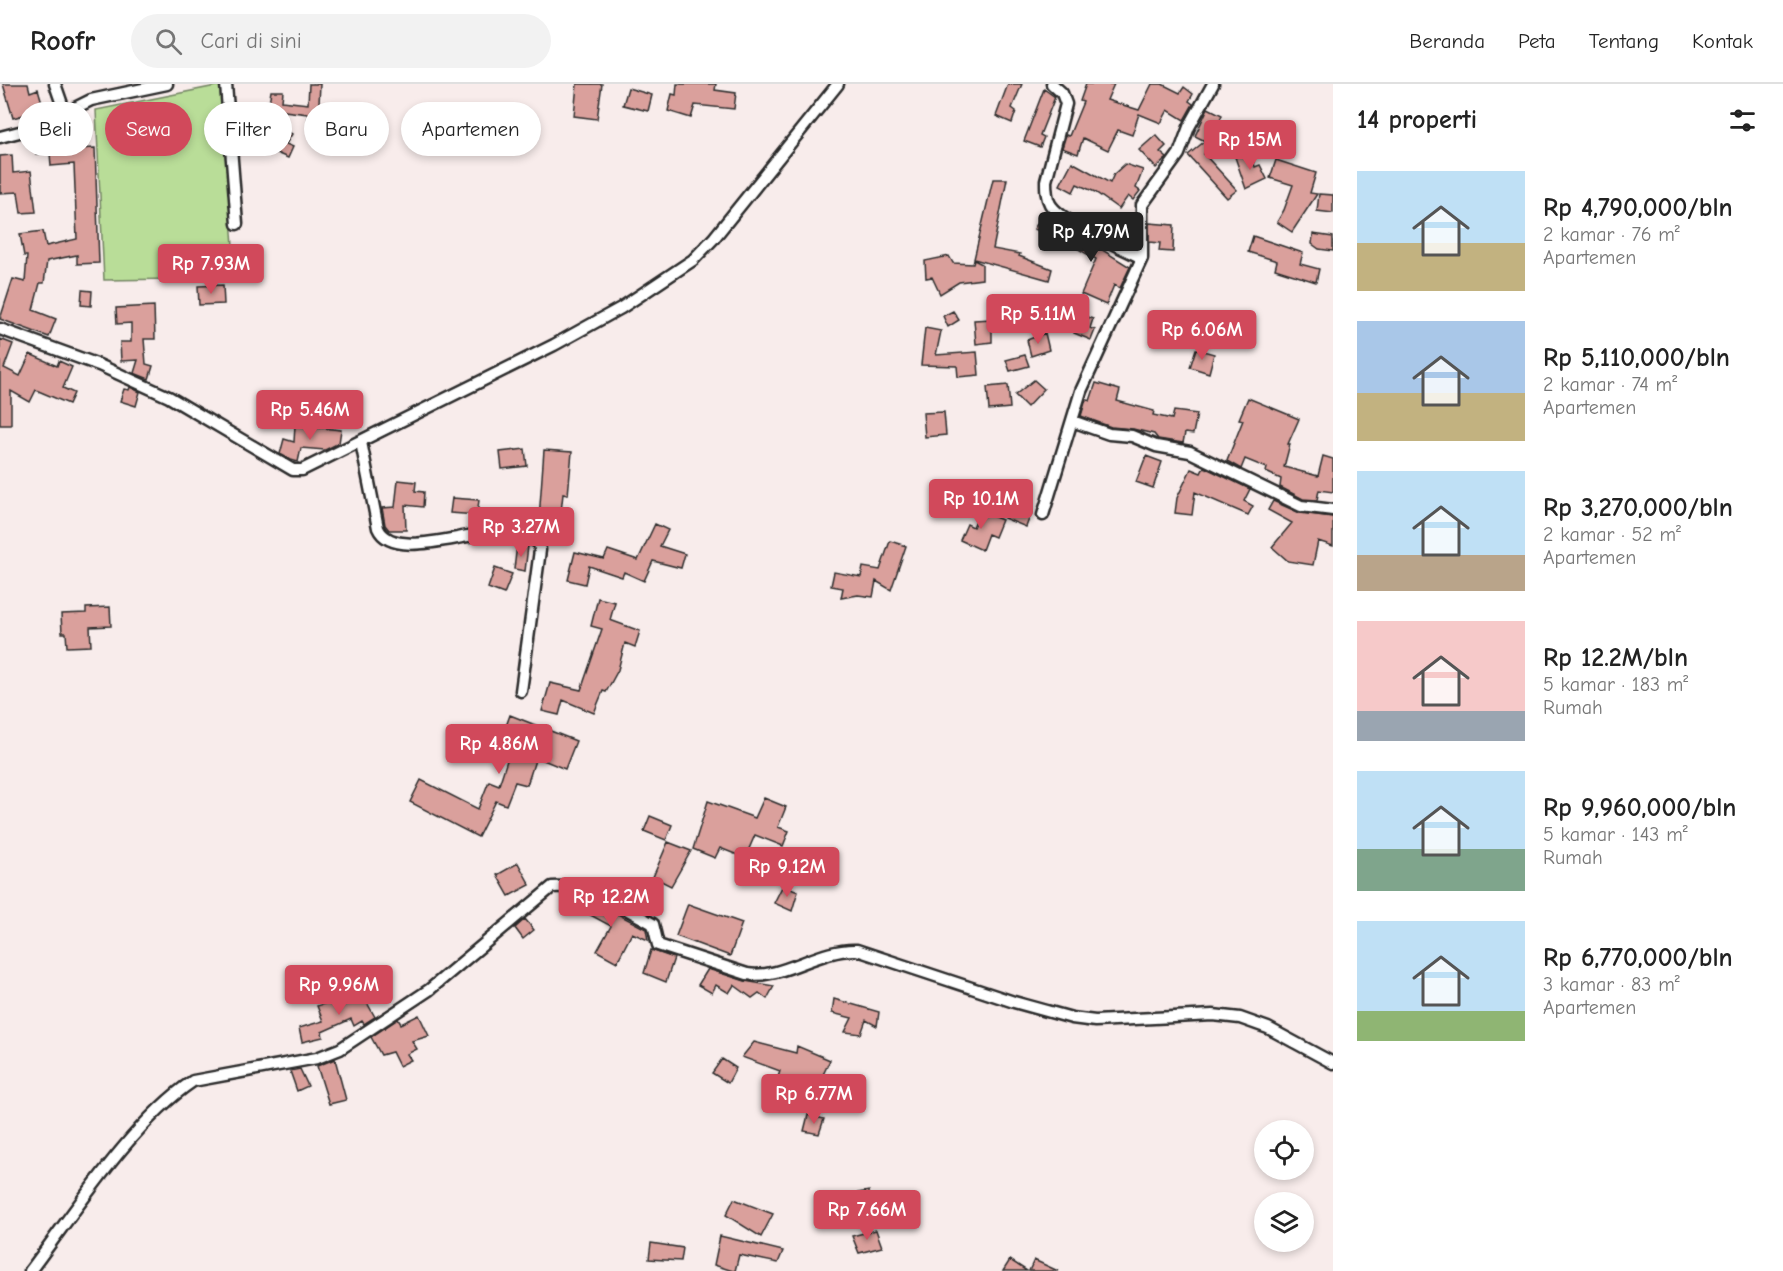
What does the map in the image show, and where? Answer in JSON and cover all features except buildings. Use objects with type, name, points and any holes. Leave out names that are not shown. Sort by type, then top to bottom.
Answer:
[{"type":"street","points":[[56,84],[62,102]]},
{"type":"street","points":[[88,102],[110,95],[168,84]]},
{"type":"street","points":[[226,84],[237,224]]},
{"type":"street","points":[[0,329],[99,365],[169,397],[293,470],[310,466],[563,340],[621,308],[693,260],[714,238],[838,84]]},
{"type":"street","points":[[1052,84],[1064,88],[1066,104],[1064,120],[1046,181],[1050,206],[1064,217],[1142,258]]},
{"type":"street","points":[[1043,515],[1084,385],[1142,258],[1142,205],[1179,154],[1189,127],[1213,84]]},
{"type":"street","points":[[0,137],[18,132]]},
{"type":"street","points":[[1072,421],[1109,434],[1137,437],[1161,448],[1191,452],[1301,506],[1333,510]]},
{"type":"street","points":[[361,442],[378,528],[384,538],[390,542],[407,544],[487,534],[539,543],[540,550],[521,691]]},
{"type":"street","points":[[30,1271],[127,1144],[179,1090],[193,1081],[317,1058],[340,1050],[429,990],[552,887],[575,887],[587,891],[653,924],[658,945],[747,974],[760,975],[835,951],[857,950],[1014,1002],[1072,1018],[1095,1021],[1213,1016],[1240,1018],[1268,1028],[1333,1063]]},
{"type":"green space","points":[[221,85],[222,102],[204,102],[204,156],[226,156],[234,259],[209,263],[176,279],[104,280],[96,110],[105,108],[105,156],[192,156],[192,102],[136,102]]}]
